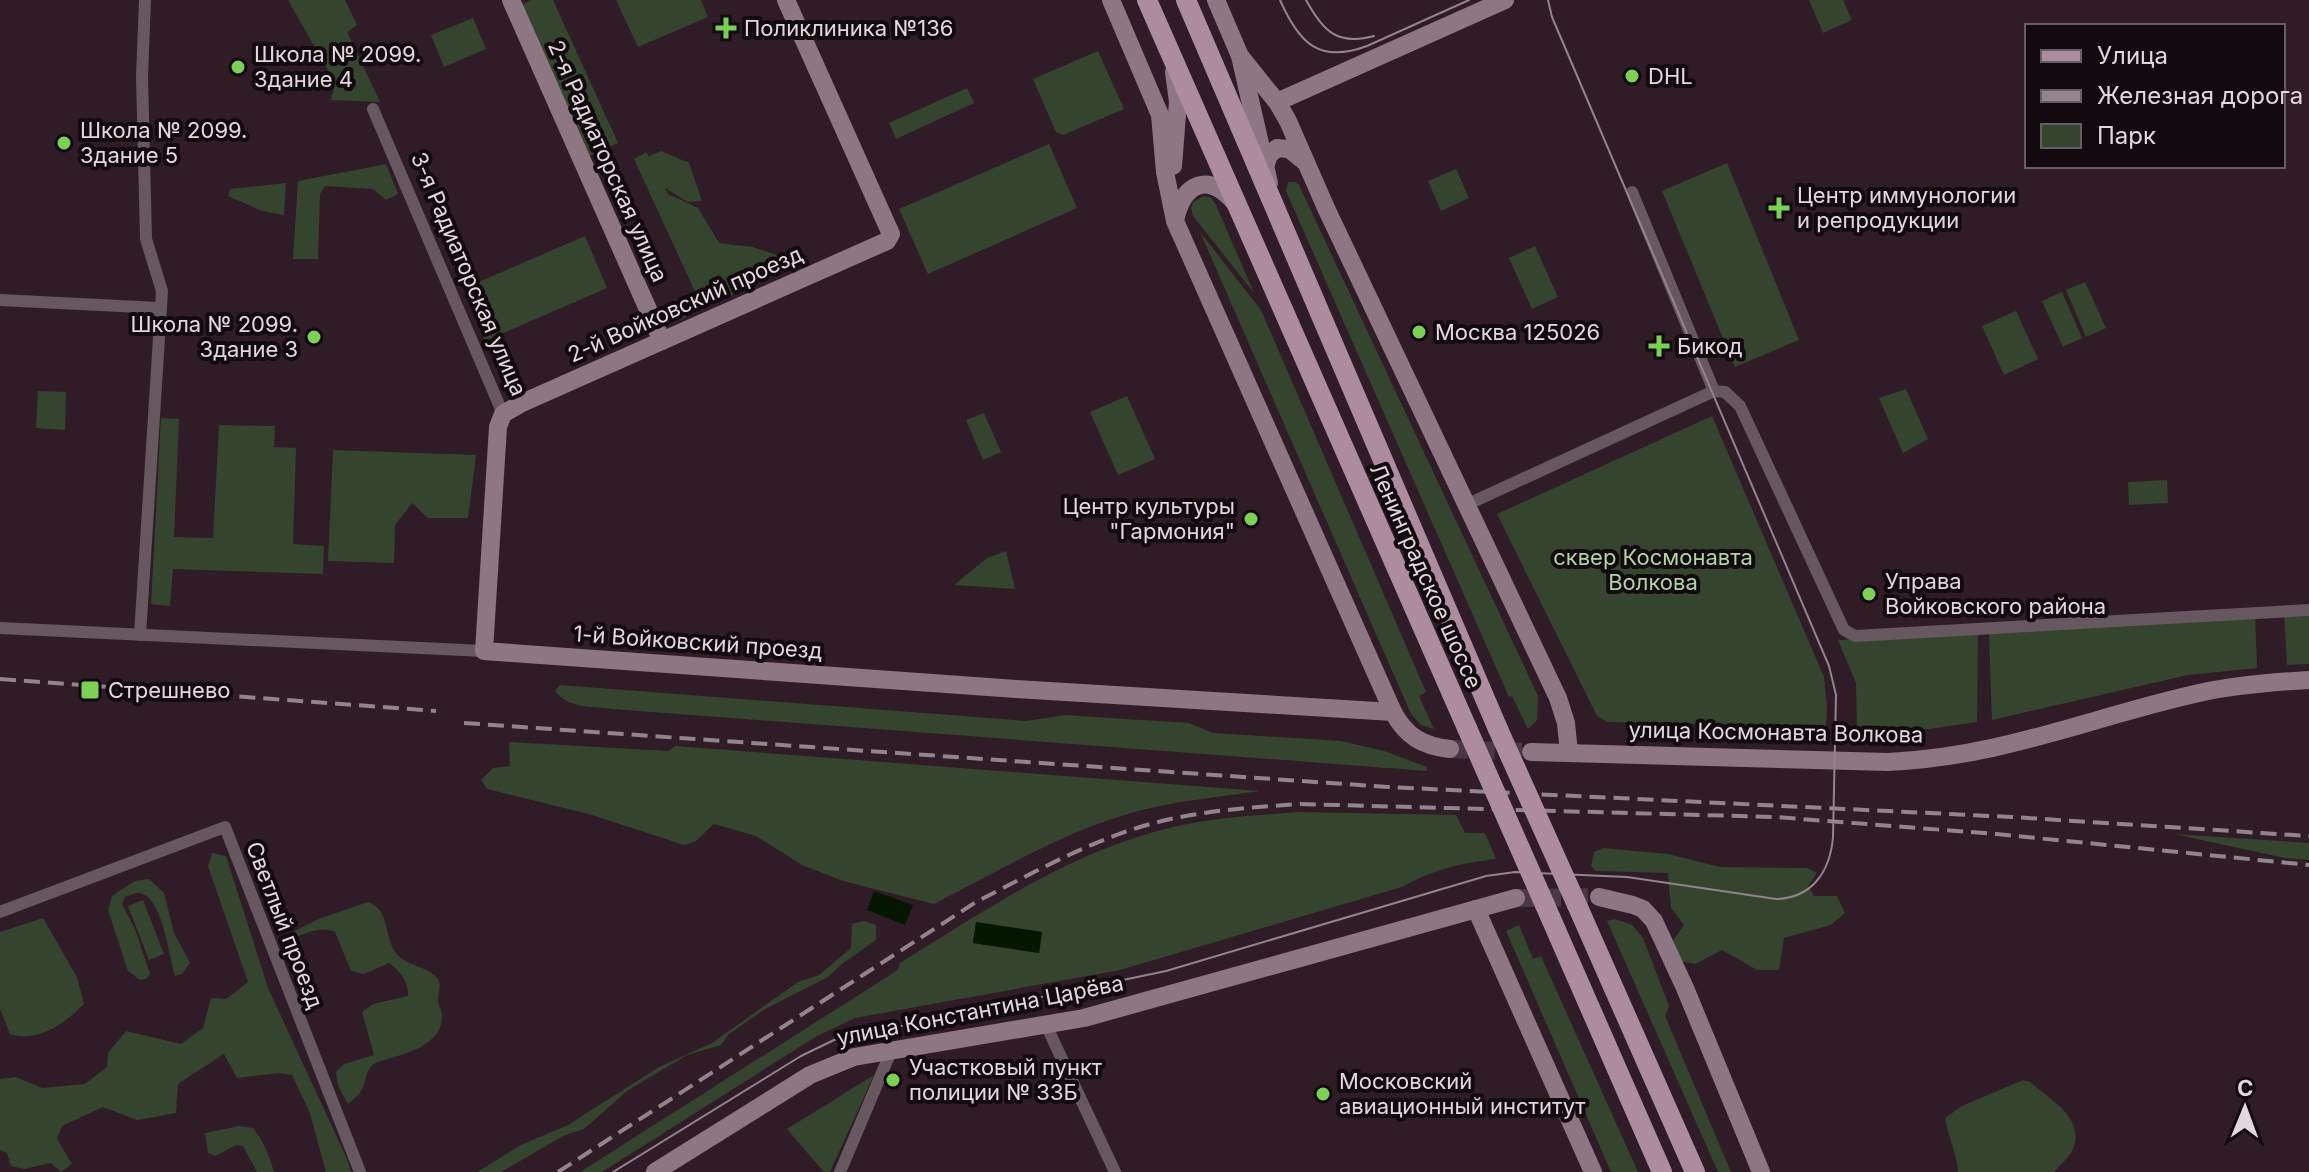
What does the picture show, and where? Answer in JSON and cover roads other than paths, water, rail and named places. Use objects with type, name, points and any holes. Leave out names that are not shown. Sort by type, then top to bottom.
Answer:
[{"type":"main road","name":"Ленинградское шоссе","points":[[1147,0],[1662,1172]]},
{"type":"main road","name":"Ленинградское шоссе","points":[[1186,0],[1498,729],[1695,1172]]},
{"type":"street","points":[[140,635],[162,291],[146,239],[145,225],[142,76],[145,0]]},
{"type":"street","name":"2-я Радиаторская улица","points":[[511,0],[662,341]]},
{"type":"street","name":"2-й Войковский проезд","points":[[503,414],[887,241],[891,234],[786,0]]},
{"type":"street","points":[[1111,0],[1156,103],[1175,220],[1393,712],[1402,727],[1418,741],[1450,749]]},
{"type":"street","points":[[1216,0],[1240,56],[1271,197]]},
{"type":"street","points":[[1277,102],[1505,0]]},
{"type":"street","points":[[1240,56],[1277,102],[1298,142],[1304,161],[1558,698],[1567,725],[1569,753]]},
{"type":"street","points":[[1169,193],[1178,102],[1172,58]]},
{"type":"street","name":"3-я Радиаторская улица","points":[[373,109],[503,414],[498,427],[484,651]]},
{"type":"street","points":[[1266,164],[1272,150],[1282,147],[1296,153],[1304,161]]},
{"type":"street","points":[[1175,220],[1184,195],[1198,185],[1215,185],[1235,203]]},
{"type":"street","points":[[1632,192],[1714,391]]},
{"type":"street","points":[[0,300],[159,308]]},
{"type":"street","points":[[1466,505],[1714,391],[1725,392],[1740,406],[1844,630],[1855,636],[2309,610]]},
{"type":"street","name":"1-й Войковский проезд","points":[[0,628],[484,651],[1393,712]]},
{"type":"street","name":"улица Космонавта Волкова","points":[[1531,752],[1888,762],[1920,760],[2000,748],[2204,692],[2309,680]]},
{"type":"street","name":"Светлый проезд","points":[[0,912],[225,827],[360,1172]]},
{"type":"street","points":[[1599,897],[1643,909],[1654,921],[1690,999],[1761,1172]]},
{"type":"street","name":"улица Константина Царёва","points":[[655,1172],[832,1064],[892,1049],[1046,1025],[1116,1010],[1516,898]]},
{"type":"street","points":[[1476,909],[1593,1172]]},
{"type":"street","points":[[1046,1025],[1115,1172]]},
{"type":"street","points":[[840,1172],[892,1049]]},
{"type":"tunnel","points":[[1450,749],[1531,752]]},
{"type":"tunnel","points":[[1516,898],[1599,897]]},
{"type":"tram line","points":[[1280,0],[1303,38],[1323,51],[1336,52],[1367,46],[1469,0]]},
{"type":"tram line","points":[[1306,0],[1325,28],[1332,33],[1350,39],[1374,36]]},
{"type":"tram line","points":[[613,1172],[801,1056],[834,1040],[1166,971],[1486,876],[1515,872],[1627,877],[1776,899],[1800,894],[1817,881],[1828,861],[1833,837],[1836,695],[1829,666],[1552,17],[1548,0]]},
{"type":"railway","points":[[0,679],[436,711]]},
{"type":"railway","points":[[464,723],[1388,787],[2012,817],[2309,836]]},
{"type":"railway","points":[[558,1172],[976,902],[1095,843],[1157,822],[1197,814],[1300,804],[1775,817],[1996,834],[2309,865]]},
{"type":"place","name":"Поликлиника №136","points":[[726,28]]},
{"type":"place","name":"Школа № 2099. Здание 4","points":[[238,67]]},
{"type":"place","name":"DHL","points":[[1632,76]]},
{"type":"place","name":"Школа № 2099. Здание 5","points":[[64,143]]},
{"type":"place","name":"Центр иммунологии и репродукции","points":[[1779,208]]},
{"type":"place","name":"Москва 125026","points":[[1419,332]]},
{"type":"place","name":"Школа № 2099. Здание 3","points":[[314,337]]},
{"type":"place","name":"Бикод","points":[[1659,346]]},
{"type":"place","name":"Центр культуры \"Гармония\"","points":[[1251,519]]},
{"type":"place","name":"Управа Войковского района","points":[[1869,594]]},
{"type":"place","name":"Стрешнево","points":[[90,690]]},
{"type":"place","name":"Участковый пункт полиции № 33Б","points":[[893,1080]]},
{"type":"place","name":"Московский авиационный институт","points":[[1323,1094]]},
{"type":"park label","name":"сквер Космонавта Волкова","points":[[1653,570]]}]
